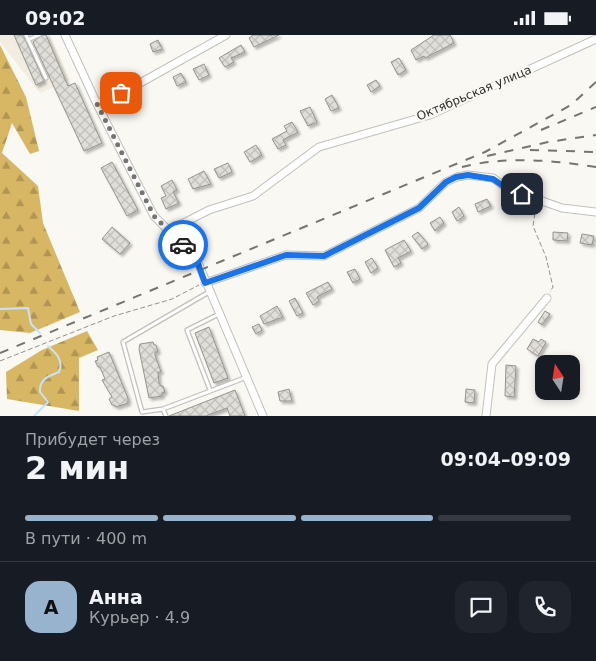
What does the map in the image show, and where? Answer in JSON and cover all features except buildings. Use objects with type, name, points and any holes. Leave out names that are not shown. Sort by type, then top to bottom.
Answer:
[{"type":"street","points":[[65,35],[97,104],[154,216],[196,258],[263,416]]},
{"type":"street","points":[[97,104],[134,87],[226,35]]},
{"type":"street","points":[[594,35],[596,39]]},
{"type":"street","name":"Октябрьская улица","points":[[168,231],[209,210],[253,196],[319,147],[430,115],[596,39]]},
{"type":"street","points":[[205,283],[286,255],[324,256],[419,208],[446,182],[456,177],[468,175],[493,179],[508,189],[562,208],[596,212]]},
{"type":"street","points":[[486,416],[492,364],[547,297]]},
{"type":"lane","points":[[26,35],[46,78]]},
{"type":"lane","points":[[28,40],[39,35]]},
{"type":"lane","points":[[210,292],[123,343],[142,412],[163,409],[247,376]]},
{"type":"lane","points":[[210,390],[187,330],[220,314]]},
{"type":"lane","points":[[163,409],[166,416]]},
{"type":"path","points":[[536,198],[533,226],[546,257],[553,287],[547,297]]},
{"type":"path","points":[[0,361],[114,316],[172,299],[188,289],[205,283]]},
{"type":"shaded area","points":[[0,35],[50,35],[70,80],[40,93],[0,42]]},
{"type":"green space","points":[[0,45],[26,97],[39,151],[30,154],[12,123],[2,153],[38,186],[43,223],[80,312],[30,333],[0,330]]},
{"type":"green space","points":[[87,331],[98,350],[79,358],[79,411],[7,399],[6,372],[42,350]]},
{"type":"waterway","points":[[0,309],[28,308],[31,324],[40,333]]},
{"type":"waterway","points":[[34,416],[48,402],[40,392],[41,384],[45,379],[59,372],[61,364],[54,351],[48,346]]},
{"type":"railway","points":[[0,353],[485,152],[571,105],[596,82]]},
{"type":"railway","points":[[541,130],[596,107]]},
{"type":"railway","points":[[487,156],[548,142],[596,135]]},
{"type":"railway","points":[[530,150],[596,152]]},
{"type":"railway","points":[[462,167],[512,160],[596,167]]},
{"type":"way so far","points":[[121,93],[97,104],[154,216],[183,245]]},
{"type":"route","points":[[183,245],[196,258],[202,270],[205,283],[286,255],[324,256],[419,208],[446,182],[456,177],[468,175],[493,179],[508,189],[522,194]]}]
